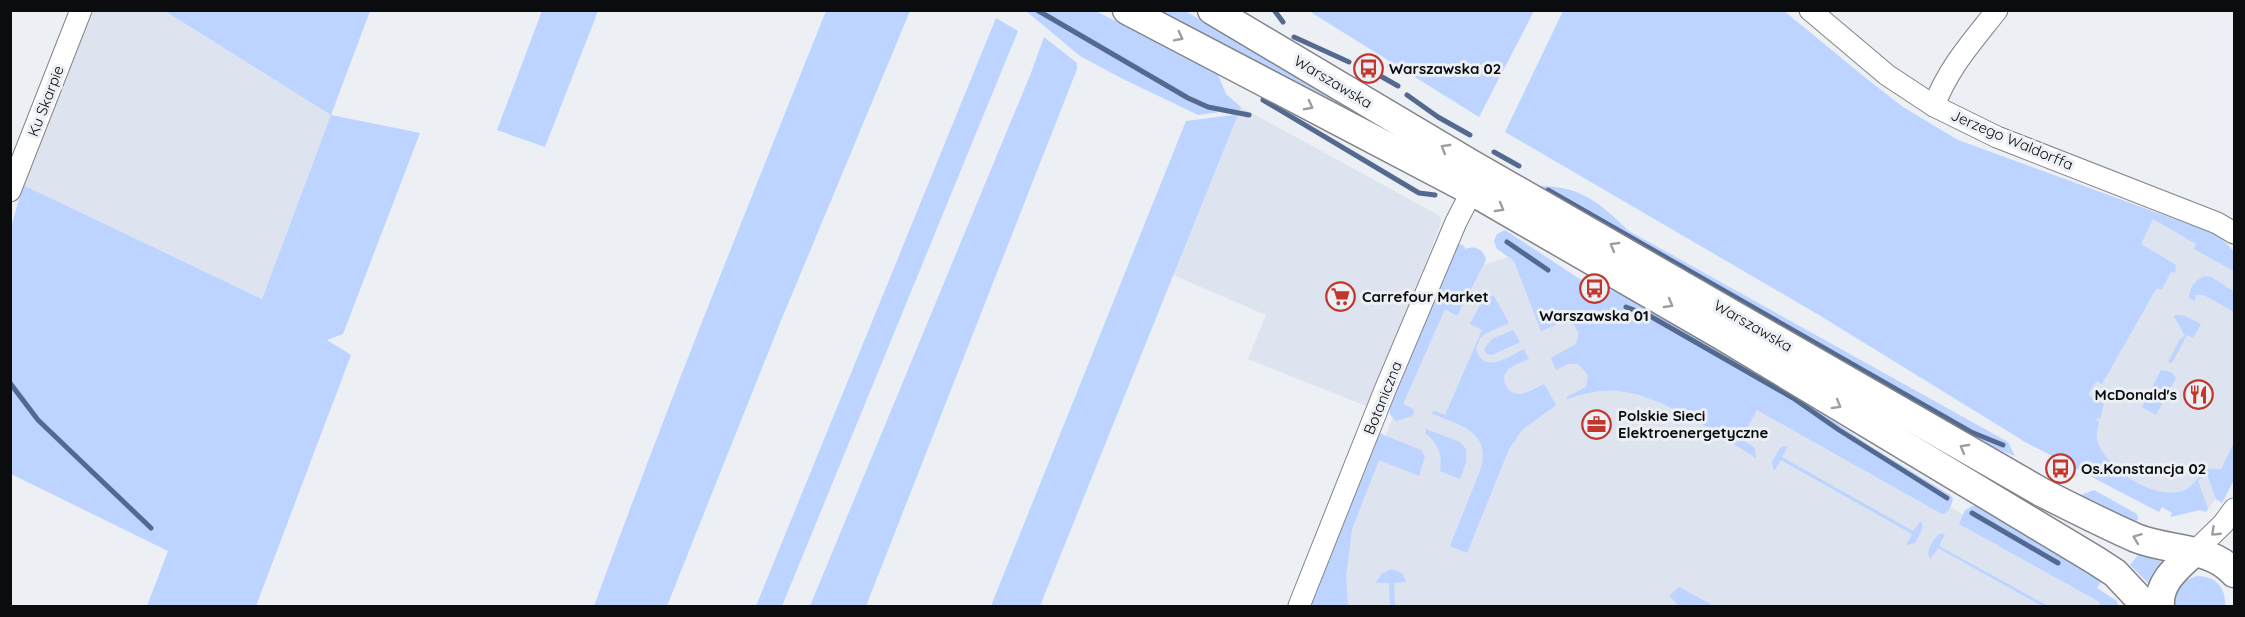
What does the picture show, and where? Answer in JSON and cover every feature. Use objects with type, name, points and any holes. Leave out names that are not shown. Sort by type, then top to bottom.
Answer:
[{"type":"main road","name":"Warszawska","points":[[1127,10],[1473,191],[1721,335],[2095,560],[2115,573],[2146,606]]},
{"type":"main road","name":"Warszawska","points":[[1212,10],[1471,164],[2041,492],[2139,539],[2194,552],[2224,564],[2235,573]]},
{"type":"main road","points":[[2160,606],[2159,599],[2166,582],[2194,552]]},
{"type":"street","name":"Ku Skarpie","points":[[12,181],[81,10]]},
{"type":"street","name":"Jerzego Waldorffa","points":[[1810,10],[1887,75],[1934,106],[1997,137],[2235,232]]},
{"type":"street","points":[[1934,106],[1942,83],[1956,61],[1997,10]]},
{"type":"street","name":"Botaniczna","points":[[1299,606],[1398,359],[1456,222],[1473,191]]},
{"type":"street","points":[[2194,552],[2235,509]]},
{"type":"shaded area","points":[[89,11],[165,11],[331,115],[262,299],[23,185]]},
{"type":"shaded area","points":[[165,11],[370,11],[331,115]]},
{"type":"shaded area","points":[[542,11],[598,11],[545,147],[497,130]]},
{"type":"shaded area","points":[[826,11],[910,11],[780,323],[667,606],[594,606],[737,233]]},
{"type":"shaded area","points":[[1026,11],[1096,11],[1218,75],[1226,94],[1241,107],[1040,606],[991,606],[1186,121],[1234,115],[1220,112],[1198,115],[1121,78],[1080,56]]},
{"type":"shaded area","points":[[1152,11],[1185,11],[1508,194]]},
{"type":"shaded area","points":[[1309,11],[1534,11],[1479,117]]},
{"type":"shaded area","points":[[1563,11],[1784,11],[1903,107],[1958,140],[2218,235],[2234,252],[2234,271],[2194,249],[2196,244],[2153,219],[2141,244],[2176,265],[2175,273],[2171,272],[2162,289],[2156,289],[2102,384],[2096,381],[2088,395],[2104,404],[2100,419],[2096,420],[2099,422],[2097,439],[2112,464],[2144,486],[2168,493],[2186,490],[2200,475],[2202,478],[2198,480],[2208,509],[2206,512],[2200,510],[2170,517],[2172,513],[2162,507],[2159,512],[2027,443],[1819,315],[1505,132]]},
{"type":"shaded area","points":[[996,18],[1018,31],[782,606],[756,606]]},
{"type":"shaded area","points":[[1044,37],[1077,63],[1077,69],[866,606],[810,606],[1031,73]]},
{"type":"shaded area","points":[[1241,107],[1440,216],[1441,223],[1369,407],[1248,359],[1266,315],[1173,275]]},
{"type":"shaded area","points":[[331,115],[420,133],[343,334],[327,340],[351,355],[256,606],[147,606],[168,551],[11,474],[10,231],[23,185],[262,299]]},
{"type":"shaded area","points":[[1538,186],[1566,189],[1588,198],[1629,231],[2008,442],[2015,456],[1983,444]]},
{"type":"shaded area","points":[[2153,219],[2227,243],[2234,252],[2234,474],[2206,512],[2200,510],[2170,517],[2172,513],[2162,507],[2159,512],[2048,454],[2135,304],[2158,254],[2140,244]]},
{"type":"shaded area","points":[[1505,230],[1589,285],[1587,289],[1597,294],[1605,288],[1645,303],[1710,346],[1789,391],[1870,446],[1950,495],[1953,498],[1950,508],[1942,514],[1757,410],[1741,439],[1755,448],[1756,458],[1689,417],[1635,394],[1605,391],[1567,399],[1586,387],[1588,375],[1578,364],[1568,364],[1556,370],[1551,358],[1576,344],[1579,333],[1574,325],[1565,321],[1541,331],[1514,261],[1497,249],[1494,241],[1497,234]]},
{"type":"shaded area","points":[[1458,244],[1463,245],[1466,249],[1479,249],[1486,260],[1457,316],[1445,309],[1403,404],[1413,409],[1414,414],[1396,421],[1390,414],[1389,407]]},
{"type":"shaded area","name":"Polskie Sieci Elektroenergetyczne","points":[[1508,257],[1950,507],[2118,606],[1343,606],[1342,579],[1348,528],[1421,348],[1465,271]]},
{"type":"shaded area","points":[[2205,276],[2211,277],[2232,290],[2234,312],[2204,295],[2195,295],[2195,301],[2189,298],[2193,285]]},
{"type":"shaded area","points":[[1488,295],[1494,296],[1509,323],[1480,338],[1476,348],[1480,356],[1484,361],[1497,362],[1524,349],[1529,359],[1507,371],[1504,379],[1506,387],[1513,393],[1521,394],[1544,384],[1556,405],[1522,430],[1509,449],[1467,553],[1450,546],[1481,468],[1483,456],[1481,446],[1470,431],[1432,412],[1445,415],[1482,330],[1470,324],[1483,299]]},
{"type":"shaded area","points":[[2174,316],[2185,316],[2201,324],[2193,338],[2187,335],[2172,363],[2168,362],[2180,339],[2185,336]]},
{"type":"shaded area","points":[[1513,330],[1520,342],[1492,355],[1487,354],[1484,349],[1492,339]]},
{"type":"shaded area","points":[[2161,370],[2171,372],[2176,378],[2156,415],[2142,407]]},
{"type":"shaded area","points":[[1426,429],[1460,442],[1466,449],[1466,462],[1460,479],[1440,471],[1441,460],[1438,450],[1425,433]]},
{"type":"shaded area","points":[[1379,433],[1421,450],[1425,456],[1419,476],[1379,460],[1352,529],[1346,577],[1348,606],[1310,606]]},
{"type":"shaded area","points":[[2234,443],[2234,480],[2222,503],[2216,499],[2205,469],[2221,469]]},
{"type":"shaded area","points":[[1788,446],[1782,457],[1913,531],[1921,521],[1923,527],[1915,543],[1906,545],[1912,534],[1781,460],[1774,471],[1772,462],[1780,448]]},
{"type":"shaded area","points":[[2094,490],[2137,514],[2136,523],[2114,514],[2081,495]]},
{"type":"shaded area","points":[[1978,506],[2102,580],[2097,588],[2117,601],[2118,606],[2101,606],[2098,601],[1959,524],[1965,510]]},
{"type":"shaded area","points":[[1940,534],[1945,534],[1939,546],[2048,606],[2042,606],[1938,548],[1930,559],[1928,553],[1930,548],[1934,539]]},
{"type":"shaded area","points":[[2138,555],[2166,563],[2150,585],[2130,565]]},
{"type":"shaded area","points":[[1392,569],[1403,574],[1406,582],[1394,583],[1395,606],[1390,606],[1389,583],[1376,583],[1381,574]]},
{"type":"shaded area","points":[[2197,576],[2210,578],[2219,584],[2224,594],[2225,606],[2175,606],[2176,595],[2180,587]]},
{"type":"shaded area","points":[[1679,587],[1714,606],[1679,606],[1669,596]]},
{"type":"waterway","points":[[1037,10],[1188,98],[1208,107],[1249,115]]},
{"type":"waterway","points":[[1274,10],[1283,22]]},
{"type":"waterway","points":[[1294,37],[1349,62]]},
{"type":"waterway","points":[[1377,74],[1398,86]]},
{"type":"waterway","points":[[1407,95],[1438,117],[1470,135]]},
{"type":"waterway","points":[[1263,100],[1419,193],[1435,195]]},
{"type":"waterway","points":[[1494,152],[1519,166]]},
{"type":"waterway","points":[[1548,190],[1971,432],[2003,445]]},
{"type":"waterway","points":[[1507,242],[1548,270]]},
{"type":"waterway","points":[[1626,307],[1650,316],[1793,398],[1947,498]]},
{"type":"waterway","points":[[10,383],[38,420],[151,528]]},
{"type":"waterway","points":[[1972,513],[2058,563]]},
{"type":"place","name":"Warszawska 02","points":[[1368,69]]},
{"type":"place","name":"Warszawska 01","points":[[1594,289]]},
{"type":"place","name":"Carrefour Market","points":[[1341,297]]},
{"type":"place","name":"McDonald's","points":[[2198,395]]},
{"type":"place","name":"Polskie Sieci Elektroenergetyczne","points":[[1597,425]]},
{"type":"place","name":"Os.Konstancja 02","points":[[2060,469]]}]
